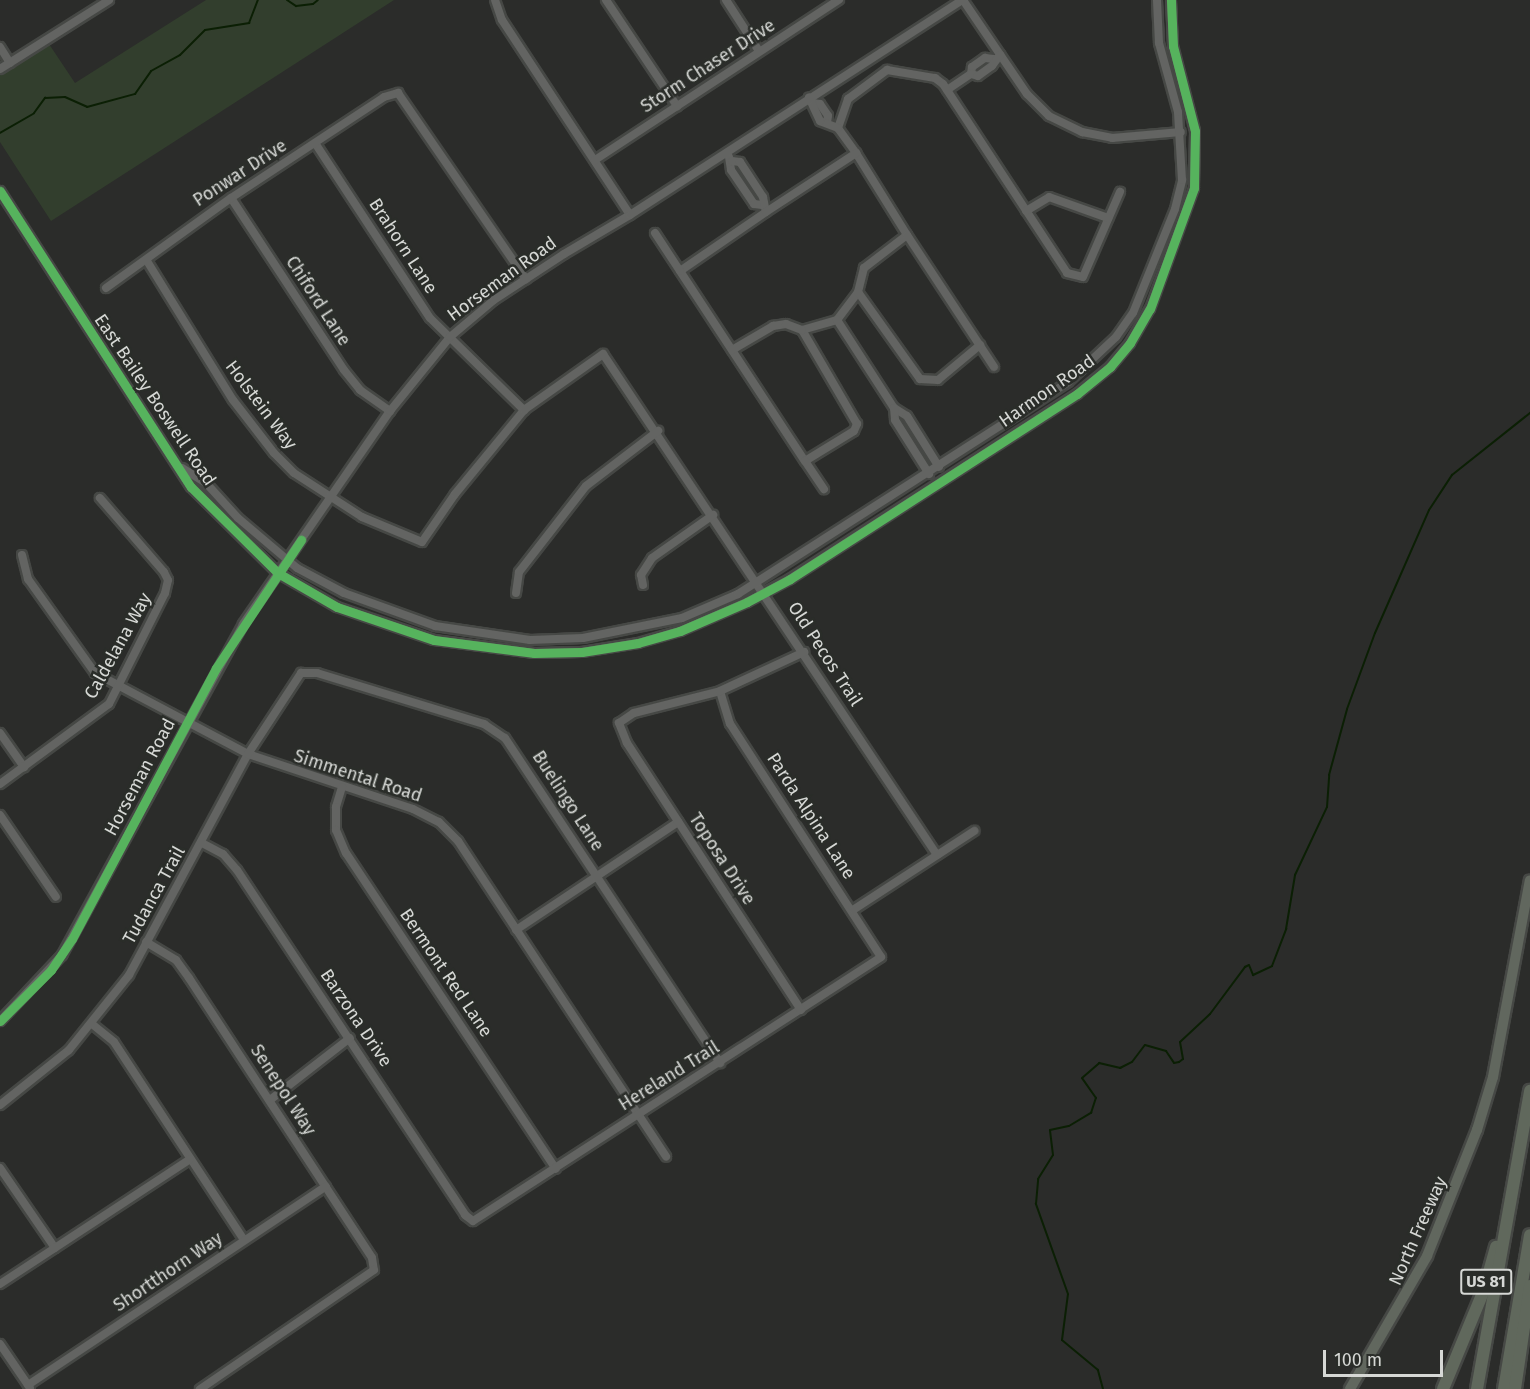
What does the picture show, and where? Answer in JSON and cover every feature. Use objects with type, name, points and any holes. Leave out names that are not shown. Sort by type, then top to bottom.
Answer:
[{"type":"highway","points":[[1477,1389],[1530,1091]]},
{"type":"highway","name":"US 81","points":[[1443,1389],[1484,1290],[1515,1170]]},
{"type":"highway","points":[[1504,1389],[1530,1235]]},
{"type":"highway","name":"US 81","points":[[1515,1389],[1530,1286]]},
{"type":"main road","name":"North Freeway","points":[[1350,1389],[1427,1256],[1462,1171],[1493,1077],[1530,880]]},
{"type":"street","points":[[0,69],[94,4],[109,0]]},
{"type":"street","points":[[495,0],[502,20],[630,215]]},
{"type":"street","points":[[606,0],[677,106]]},
{"type":"street","points":[[726,0],[759,51]]},
{"type":"street","name":"Storm Chaser Drive","points":[[595,160],[839,0]]},
{"type":"street","points":[[963,0],[997,57],[1027,94],[1049,116],[1082,132],[1112,138],[1181,132]]},
{"type":"street","name":"Horseman Road","points":[[0,1021],[51,970],[72,939],[216,668],[278,573],[390,411],[450,337],[526,279],[630,215],[726,151],[811,100],[963,0]]},
{"type":"street","name":"Harmon Road","points":[[759,584],[1068,382],[1116,337],[1133,313],[1175,209],[1182,180],[1181,132],[1159,43],[1157,0]]},
{"type":"street","name":"Harmon Road","points":[[765,594],[1077,394],[1110,367],[1130,343],[1150,309],[1194,188],[1195,131],[1173,46],[1171,0]]},
{"type":"street","points":[[0,47],[10,63]]},
{"type":"street","points":[[947,90],[971,74],[978,76],[992,66],[997,57]]},
{"type":"street","points":[[838,128],[848,99],[887,70],[935,78],[947,90],[1067,273],[1083,276],[1120,192]]},
{"type":"street","name":"Ponwar Drive","points":[[106,288],[147,261],[231,198],[384,97],[398,93],[526,279]]},
{"type":"street","points":[[811,100],[812,109],[820,121],[838,128],[856,153],[994,367]]},
{"type":"street","name":"Brahorn Lane","points":[[315,143],[430,318],[524,410]]},
{"type":"street","points":[[726,151],[732,161],[740,162],[763,197],[764,209]]},
{"type":"street","points":[[680,271],[764,209],[856,153]]},
{"type":"street","name":"East Bailey Boswell Road","points":[[0,191],[191,487],[278,573],[338,607],[389,628],[434,640],[534,653],[582,652],[638,643],[680,631],[765,594]]},
{"type":"street","points":[[1026,211],[1048,197],[1108,218]]},
{"type":"street","name":"Chiford Lane","points":[[231,198],[344,370],[360,390],[390,411]]},
{"type":"street","points":[[655,233],[824,489]]},
{"type":"street","points":[[732,350],[773,326],[786,324],[802,330],[837,320],[858,292],[864,268],[872,258],[907,234]]},
{"type":"street","name":"Holstein Way","points":[[147,261],[233,400],[274,453],[330,498],[396,535],[422,542],[454,494],[524,410]]},
{"type":"street","points":[[858,292],[920,379],[938,380],[980,345]]},
{"type":"street","points":[[837,320],[894,408],[907,416],[939,467]]},
{"type":"street","points":[[802,330],[857,424],[854,431],[805,461]]},
{"type":"street","name":"Old Pecos Trail","points":[[524,410],[603,354],[658,431],[936,855]]},
{"type":"street","points":[[894,408],[895,420],[928,474]]},
{"type":"street","points":[[516,593],[519,572],[586,486],[658,431]]},
{"type":"street","name":"East Bailey Boswell Road","points":[[180,467],[206,483],[287,561],[344,593],[391,613],[476,634],[530,640],[583,638],[671,620],[759,584]]},
{"type":"street","name":"Caldelana Way","points":[[0,784],[98,715],[117,686],[165,593],[168,580],[100,498]]},
{"type":"street","points":[[643,585],[641,575],[652,558],[713,515]]},
{"type":"street","name":"Simmental Road","points":[[22,555],[28,579],[82,660],[117,686],[248,754],[413,809],[439,822],[458,841],[636,1115],[666,1157]]},
{"type":"street","points":[[720,691],[804,652]]},
{"type":"street","name":"Tudanca Trail","points":[[0,1105],[69,1050],[129,975],[248,754],[301,673]]},
{"type":"street","name":"Buelingo Lane","points":[[301,673],[317,673],[484,724],[505,738],[720,1064]]},
{"type":"street","name":"Toposa Drive","points":[[720,691],[634,713],[619,723],[627,743],[801,1010]]},
{"type":"street","name":"Parda Alpina Lane","points":[[720,691],[730,724],[853,910],[881,957]]},
{"type":"street","points":[[0,733],[24,767]]},
{"type":"street","name":"Bermont Red Lane","points":[[342,787],[336,807],[336,830],[346,853],[556,1169]]},
{"type":"street","points":[[0,815],[56,897]]},
{"type":"street","points":[[516,930],[678,822]]},
{"type":"street","points":[[853,910],[974,831]]},
{"type":"street","name":"Barzona Drive","points":[[202,843],[223,854],[237,870],[465,1215],[473,1221]]},
{"type":"street","name":"Senepol Way","points":[[146,942],[176,960],[326,1185],[372,1258],[374,1270],[200,1389]]},
{"type":"street","name":"Hereland Trail","points":[[473,1221],[636,1115],[720,1064],[881,957]]},
{"type":"street","points":[[92,1024],[114,1042],[244,1240]]},
{"type":"street","points":[[270,1100],[350,1038]]},
{"type":"street","points":[[0,1284],[190,1159]]},
{"type":"street","points":[[0,1168],[55,1248]]},
{"type":"street","name":"Shortthorn Way","points":[[29,1387],[326,1185]]},
{"type":"street","points":[[0,1344],[29,1387]]},
{"type":"green space","points":[[206,0],[394,0],[51,221],[0,142],[0,75],[49,44],[75,83]]},
{"type":"waterway","points":[[0,133],[34,113],[45,98],[65,97],[87,107],[135,94],[151,71],[180,55],[205,30],[249,23],[258,0]]},
{"type":"waterway","points":[[287,0],[296,6],[313,4],[318,0]]},
{"type":"waterway","points":[[1103,1389],[1098,1370],[1062,1340],[1068,1294],[1036,1204],[1038,1179],[1053,1155],[1050,1130],[1069,1126],[1091,1113],[1096,1098],[1082,1078],[1099,1063],[1120,1068],[1132,1062],[1145,1045],[1166,1051],[1174,1063],[1179,1062],[1183,1059],[1180,1042],[1210,1014],[1245,967],[1249,965],[1253,975],[1272,966],[1286,929],[1295,875],[1327,807],[1329,775],[1347,709],[1375,633],[1429,510],[1452,475],[1530,413]]},
{"type":"cycle path","points":[[0,191],[191,487],[278,573],[337,607],[434,640],[534,653],[582,652],[638,643],[680,631],[747,602],[790,579],[1077,394],[1110,367],[1130,343],[1150,309],[1194,188],[1195,131],[1173,46],[1171,0]]},
{"type":"cycle path","points":[[0,1021],[51,970],[72,939],[216,668],[301,540]]}]
